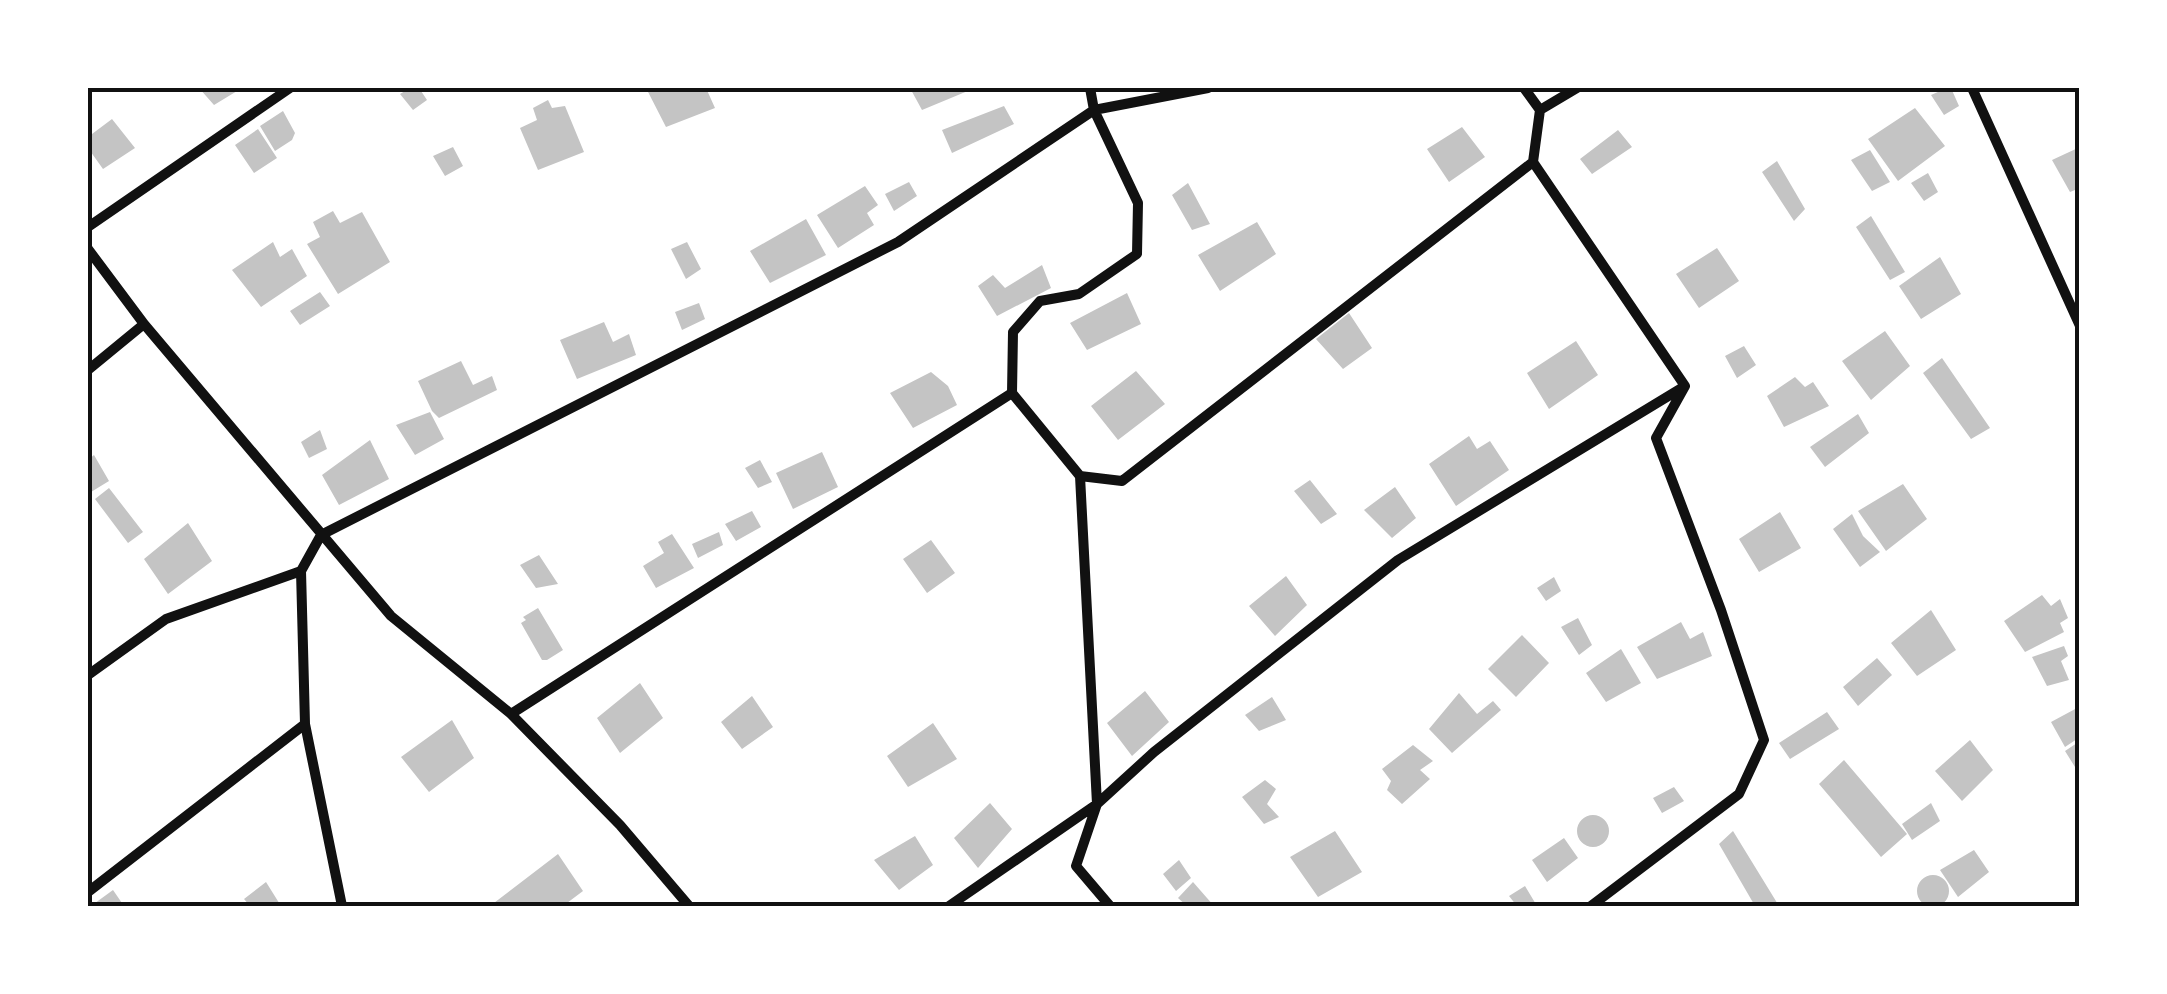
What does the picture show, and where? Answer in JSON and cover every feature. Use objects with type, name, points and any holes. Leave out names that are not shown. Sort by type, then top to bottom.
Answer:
[{"type":"street","points":[[88,227],[290,88]]},
{"type":"street","points":[[1090,88],[1094,110],[1138,203],[1137,254],[1079,294],[1040,300],[1013,332],[1012,393],[1080,476],[1097,804],[1076,866],[1110,906]]},
{"type":"street","points":[[342,906],[305,724],[301,571],[322,535],[898,242],[1094,110],[1208,88]]},
{"type":"street","points":[[1524,88],[1540,110],[1533,162],[1685,386]]},
{"type":"street","points":[[1540,110],[1576,88]]},
{"type":"street","points":[[1972,88],[2080,326]]},
{"type":"street","points":[[1080,476],[1122,481],[1533,162]]},
{"type":"street","points":[[88,249],[144,324],[391,616],[511,714],[620,826],[689,906]]},
{"type":"street","points":[[88,370],[144,324]]},
{"type":"street","points":[[949,906],[1097,804],[1154,752],[1398,560],[1685,386]]},
{"type":"street","points":[[1591,906],[1739,794],[1764,740],[1721,610],[1656,438],[1685,386]]},
{"type":"street","points":[[511,714],[1012,393]]},
{"type":"street","points":[[88,675],[166,620],[301,571]]},
{"type":"street","points":[[88,892],[305,724]]},
{"type":"building","points":[[199,88],[242,88],[214,105]]},
{"type":"building","points":[[419,88],[427,100],[413,110],[400,94]]},
{"type":"building","points":[[646,88],[706,88],[715,108],[666,127]]},
{"type":"building","points":[[910,88],[975,88],[922,110]]},
{"type":"building","points":[[1951,88],[1959,106],[1944,115],[1931,95]]},
{"type":"building","points":[[548,100],[552,108],[565,106],[584,152],[538,170],[520,128],[537,120],[533,108]]},
{"type":"building","points":[[1004,106],[1014,124],[952,153],[942,130]]},
{"type":"building","points":[[1915,108],[1945,146],[1898,181],[1868,139]]},
{"type":"building","points":[[283,111],[295,133],[292,140],[275,151],[260,126]]},
{"type":"building","points":[[112,119],[135,148],[103,169],[88,148],[88,137]]},
{"type":"building","points":[[1462,127],[1485,157],[1449,182],[1427,149]]},
{"type":"building","points":[[258,129],[277,158],[254,173],[235,145]]},
{"type":"building","points":[[1618,130],[1632,147],[1592,174],[1580,159]]},
{"type":"building","points":[[453,147],[463,166],[445,176],[433,156]]},
{"type":"building","points":[[2080,147],[2080,188],[2070,192],[2052,160]]},
{"type":"building","points":[[1870,150],[1890,182],[1872,191],[1851,160]]},
{"type":"building","points":[[1777,161],[1805,209],[1794,221],[1762,172]]},
{"type":"building","points":[[1928,173],[1938,192],[1924,201],[1911,183]]},
{"type":"building","points":[[909,182],[917,196],[894,211],[885,194]]},
{"type":"building","points":[[1188,183],[1210,224],[1192,230],[1172,195]]},
{"type":"building","points":[[865,186],[878,205],[867,213],[874,225],[838,248],[817,215]]},
{"type":"building","points":[[333,211],[340,223],[362,212],[390,262],[338,294],[307,244],[320,237],[313,222]]},
{"type":"building","points":[[1871,216],[1905,272],[1890,280],[1856,227]]},
{"type":"building","points":[[806,219],[826,255],[770,283],[750,251]]},
{"type":"building","points":[[1257,222],[1276,254],[1220,291],[1198,255]]},
{"type":"building","points":[[273,242],[280,257],[292,249],[307,276],[261,307],[232,270]]},
{"type":"building","points":[[687,242],[701,269],[686,279],[671,249]]},
{"type":"building","points":[[1717,248],[1739,281],[1699,308],[1676,274]]},
{"type":"building","points":[[1940,257],[1961,294],[1921,319],[1899,286]]},
{"type":"building","points":[[1042,265],[1051,288],[997,316],[978,286],[993,275],[1005,288]]},
{"type":"building","points":[[320,292],[330,306],[300,325],[290,311]]},
{"type":"building","points":[[1127,293],[1141,324],[1087,350],[1070,323]]},
{"type":"building","points":[[699,303],[705,319],[682,330],[675,312]]},
{"type":"building","points":[[1349,313],[1372,348],[1343,369],[1316,339]]},
{"type":"building","points":[[604,322],[613,342],[629,334],[636,355],[577,379],[560,340]]},
{"type":"building","points":[[1885,331],[1910,366],[1871,400],[1842,361]]},
{"type":"building","points":[[1576,341],[1598,375],[1549,409],[1527,373]]},
{"type":"building","points":[[1744,346],[1756,365],[1737,378],[1725,356]]},
{"type":"building","points":[[1942,358],[1990,428],[1971,439],[1923,373]]},
{"type":"building","points":[[461,361],[473,385],[492,376],[497,390],[439,418],[418,381]]},
{"type":"building","points":[[1136,371],[1165,404],[1118,440],[1091,406]]},
{"type":"building","points":[[931,372],[948,386],[957,405],[913,428],[890,393]]},
{"type":"building","points":[[1795,377],[1805,387],[1813,382],[1829,406],[1784,427],[1767,396]]},
{"type":"building","points":[[430,412],[444,439],[415,455],[396,425]]},
{"type":"building","points":[[1858,414],[1869,433],[1825,467],[1810,447]]},
{"type":"building","points":[[320,430],[327,449],[309,458],[301,442]]},
{"type":"building","points":[[1469,436],[1477,449],[1490,441],[1509,470],[1456,506],[1429,464]]},
{"type":"building","points":[[370,440],[389,479],[339,505],[322,475]]},
{"type":"building","points":[[822,452],[838,487],[793,509],[776,473]]},
{"type":"building","points":[[94,455],[109,481],[91,492],[88,460]]},
{"type":"building","points":[[760,460],[772,482],[758,488],[745,468]]},
{"type":"building","points":[[1310,480],[1337,514],[1321,524],[1294,491]]},
{"type":"building","points":[[1903,484],[1927,519],[1886,551],[1858,511]]},
{"type":"building","points":[[1395,487],[1416,518],[1392,538],[1364,510]]},
{"type":"building","points":[[109,488],[143,532],[128,543],[95,499]]},
{"type":"building","points":[[752,511],[761,527],[736,541],[725,524]]},
{"type":"building","points":[[1780,512],[1801,548],[1759,572],[1739,539]]},
{"type":"building","points":[[1852,514],[1863,536],[1880,552],[1860,567],[1833,529]]},
{"type":"building","points":[[188,523],[212,561],[168,594],[144,559]]},
{"type":"building","points":[[719,532],[723,545],[698,558],[692,544]]},
{"type":"building","points":[[672,534],[694,568],[656,588],[643,566],[664,553],[658,542]]},
{"type":"building","points":[[931,540],[955,573],[927,593],[903,559]]},
{"type":"building","points":[[539,555],[558,584],[536,588],[520,565]]},
{"type":"building","points":[[1286,576],[1307,605],[1275,636],[1249,606]]},
{"type":"building","points":[[1554,577],[1561,591],[1546,601],[1537,588]]},
{"type":"building","points":[[2042,595],[2051,606],[2060,599],[2068,618],[2060,623],[2064,632],[2025,652],[2004,621]]},
{"type":"building","points":[[538,608],[563,650],[547,660],[542,660],[521,623],[526,620],[523,617]]},
{"type":"building","points":[[1931,610],[1956,650],[1917,676],[1891,643]]},
{"type":"building","points":[[1578,618],[1592,645],[1579,655],[1561,627]]},
{"type":"building","points":[[1681,622],[1690,639],[1703,632],[1712,656],[1657,679],[1637,647]]},
{"type":"building","points":[[1522,635],[1549,663],[1516,697],[1488,669]]},
{"type":"building","points":[[2064,646],[2068,656],[2061,661],[2069,680],[2047,686],[2032,657]]},
{"type":"building","points":[[1621,649],[1641,683],[1606,702],[1586,673]]},
{"type":"building","points":[[1877,658],[1892,675],[1858,706],[1843,687]]},
{"type":"building","points":[[640,683],[663,718],[620,753],[597,718]]},
{"type":"building","points":[[1145,691],[1169,722],[1132,756],[1107,723]]},
{"type":"building","points":[[1459,693],[1477,714],[1493,701],[1501,710],[1452,753],[1429,729]]},
{"type":"building","points":[[752,696],[773,727],[742,749],[721,722]]},
{"type":"building","points":[[1272,697],[1286,720],[1259,731],[1245,715]]},
{"type":"building","points":[[2077,708],[2080,737],[2065,747],[2051,722]]},
{"type":"building","points":[[1827,712],[1839,729],[1790,759],[1779,743]]},
{"type":"building","points":[[452,720],[474,758],[429,792],[401,757]]},
{"type":"building","points":[[933,723],[957,759],[908,787],[887,756]]},
{"type":"building","points":[[1970,740],[1993,770],[1962,801],[1935,771]]},
{"type":"building","points":[[2080,741],[2080,775],[2065,751]]},
{"type":"building","points":[[1413,745],[1433,761],[1420,770],[1430,779],[1402,804],[1387,790],[1391,781],[1382,769]]},
{"type":"building","points":[[1844,760],[1907,834],[1881,857],[1819,784]]},
{"type":"building","points":[[1265,780],[1276,789],[1267,804],[1279,817],[1264,824],[1242,797]]},
{"type":"building","points":[[1674,787],[1684,801],[1662,813],[1653,798]]},
{"type":"building","points":[[990,803],[1012,829],[978,868],[954,838]]},
{"type":"building","points":[[1931,803],[1940,821],[1912,840],[1902,824]]},
{"type":"building","points":[[1593,815],[1604,820],[1609,831],[1604,842],[1593,847],[1582,842],[1577,831],[1582,820]]},
{"type":"building","points":[[1335,831],[1362,872],[1318,897],[1290,857]]},
{"type":"building","points":[[1733,831],[1779,906],[1755,906],[1719,844]]},
{"type":"building","points":[[915,836],[933,865],[899,890],[874,860]]},
{"type":"building","points":[[1564,838],[1578,858],[1547,882],[1532,860]]},
{"type":"building","points":[[1974,850],[1989,872],[1958,897],[1940,870]]},
{"type":"building","points":[[558,854],[583,891],[563,906],[490,906]]},
{"type":"building","points":[[1179,860],[1191,878],[1176,891],[1163,874]]},
{"type":"building","points":[[1933,875],[1944,880],[1949,891],[1944,902],[1933,907],[1922,902],[1917,891],[1922,880]]},
{"type":"building","points":[[266,882],[281,906],[250,906],[244,899]]},
{"type":"building","points":[[1193,882],[1214,906],[1187,906],[1178,898]]},
{"type":"building","points":[[1525,886],[1537,906],[1517,906],[1509,896]]},
{"type":"building","points":[[113,890],[124,906],[91,906]]}]
